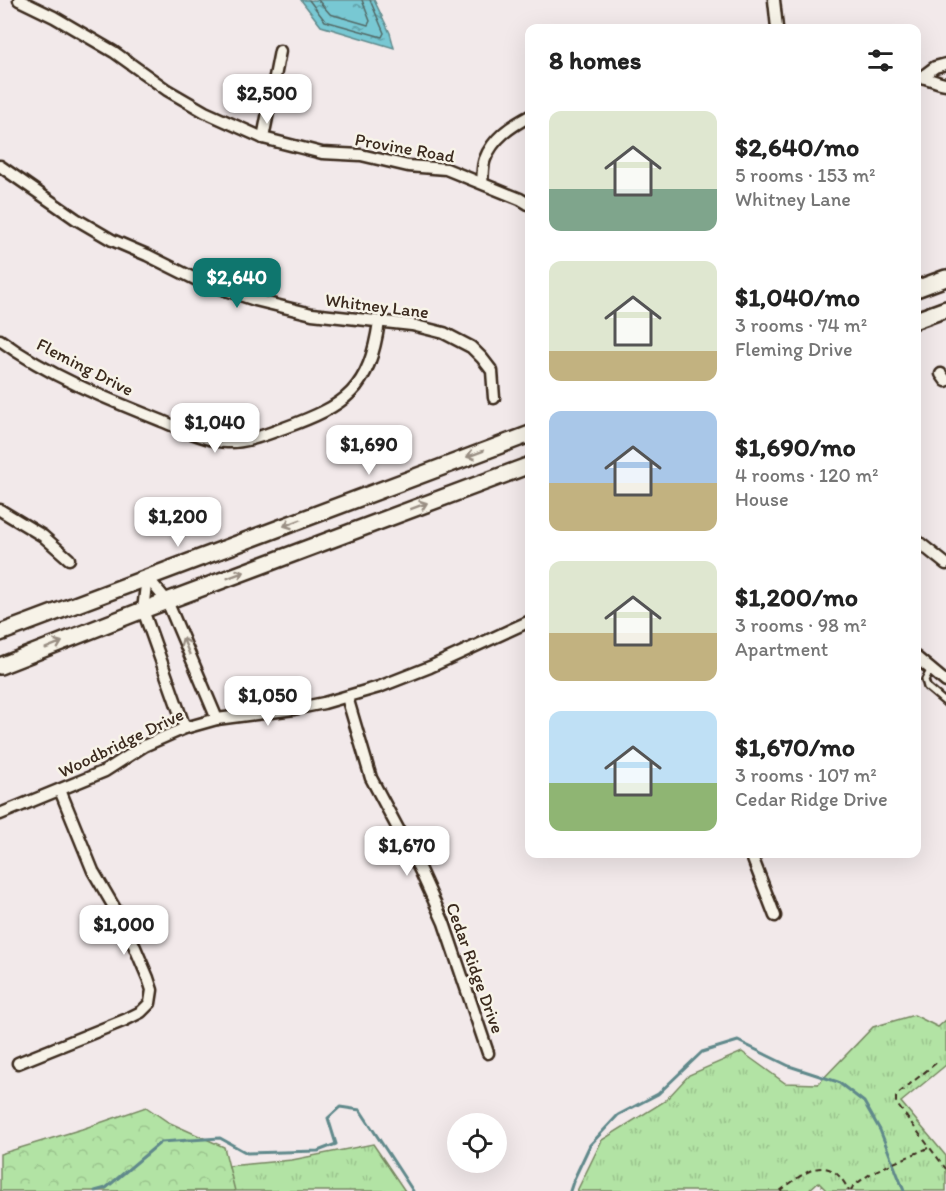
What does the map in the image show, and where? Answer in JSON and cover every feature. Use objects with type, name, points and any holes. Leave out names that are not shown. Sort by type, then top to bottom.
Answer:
[{"type":"main road","points":[[921,287],[946,278]]},
{"type":"main road","points":[[921,318],[946,309]]},
{"type":"main road","points":[[0,633],[525,436]]},
{"type":"main road","points":[[0,666],[525,467]]},
{"type":"street","name":"Provine Road","points":[[19,0],[54,17],[114,52],[167,90],[205,112],[263,138],[322,153],[361,155],[408,166],[446,169],[525,203]]},
{"type":"street","points":[[774,0],[777,24]]},
{"type":"street","points":[[263,138],[280,51]]},
{"type":"street","points":[[921,75],[935,67],[946,64]]},
{"type":"street","points":[[921,76],[946,84]]},
{"type":"street","points":[[482,183],[485,159],[498,138],[513,125],[525,119]]},
{"type":"street","name":"Whitney Lane","points":[[0,166],[76,219],[112,240],[201,282],[255,300],[312,314],[412,325],[444,333],[471,347],[492,371],[494,398]]},
{"type":"street","name":"Fleming Drive","points":[[0,340],[48,369],[107,399],[183,430],[226,443],[272,432],[315,417],[339,403],[363,379],[376,345],[380,322]]},
{"type":"street","points":[[0,510],[43,536],[69,559]]},
{"type":"street","points":[[921,544],[946,564]]},
{"type":"street","points":[[147,577],[167,601],[217,719]]},
{"type":"street","points":[[147,577],[143,610],[185,728]]},
{"type":"street","name":"Woodbridge Drive","points":[[0,814],[105,771],[144,746],[185,728],[217,719],[294,709],[380,687],[525,623]]},
{"type":"street","points":[[921,661],[946,682]]},
{"type":"street","name":"Cedar Ridge Drive","points":[[347,697],[371,778],[420,870],[444,923],[488,1053]]},
{"type":"street","points":[[18,1063],[141,1012],[150,1003],[152,990],[137,950],[93,871],[60,790]]},
{"type":"street","points":[[753,858],[775,916]]},
{"type":"lane","points":[[931,669],[925,680],[927,687],[946,703]]},
{"type":"path","points":[[936,1064],[896,1097],[896,1103],[946,1169]]},
{"type":"path","points":[[780,1191],[806,1171],[819,1167],[834,1171],[850,1191],[861,1179],[929,1147]]},
{"type":"green space","points":[[914,1015],[938,1027],[946,1020],[946,1065],[901,1102],[946,1156],[946,1191],[827,1191],[818,1182],[808,1191],[577,1191],[602,1140],[665,1101],[689,1075],[742,1052],[785,1083],[818,1084],[873,1027]]},
{"type":"green space","points":[[146,1107],[168,1122],[224,1147],[235,1191],[0,1191],[0,1154]]},
{"type":"green space","points":[[373,1144],[405,1191],[117,1191],[217,1167],[292,1160]]},
{"type":"water","points":[[301,0],[374,0],[390,33],[394,48],[321,26]]},
{"type":"waterway","points":[[570,1191],[590,1145],[618,1115],[658,1094],[702,1052],[738,1041],[789,1066],[838,1082],[864,1102],[880,1130],[904,1191]]},
{"type":"waterway","points":[[95,1191],[106,1188],[161,1142],[220,1138],[247,1153],[318,1151],[336,1144],[328,1118],[340,1107],[360,1110],[413,1191]]}]
